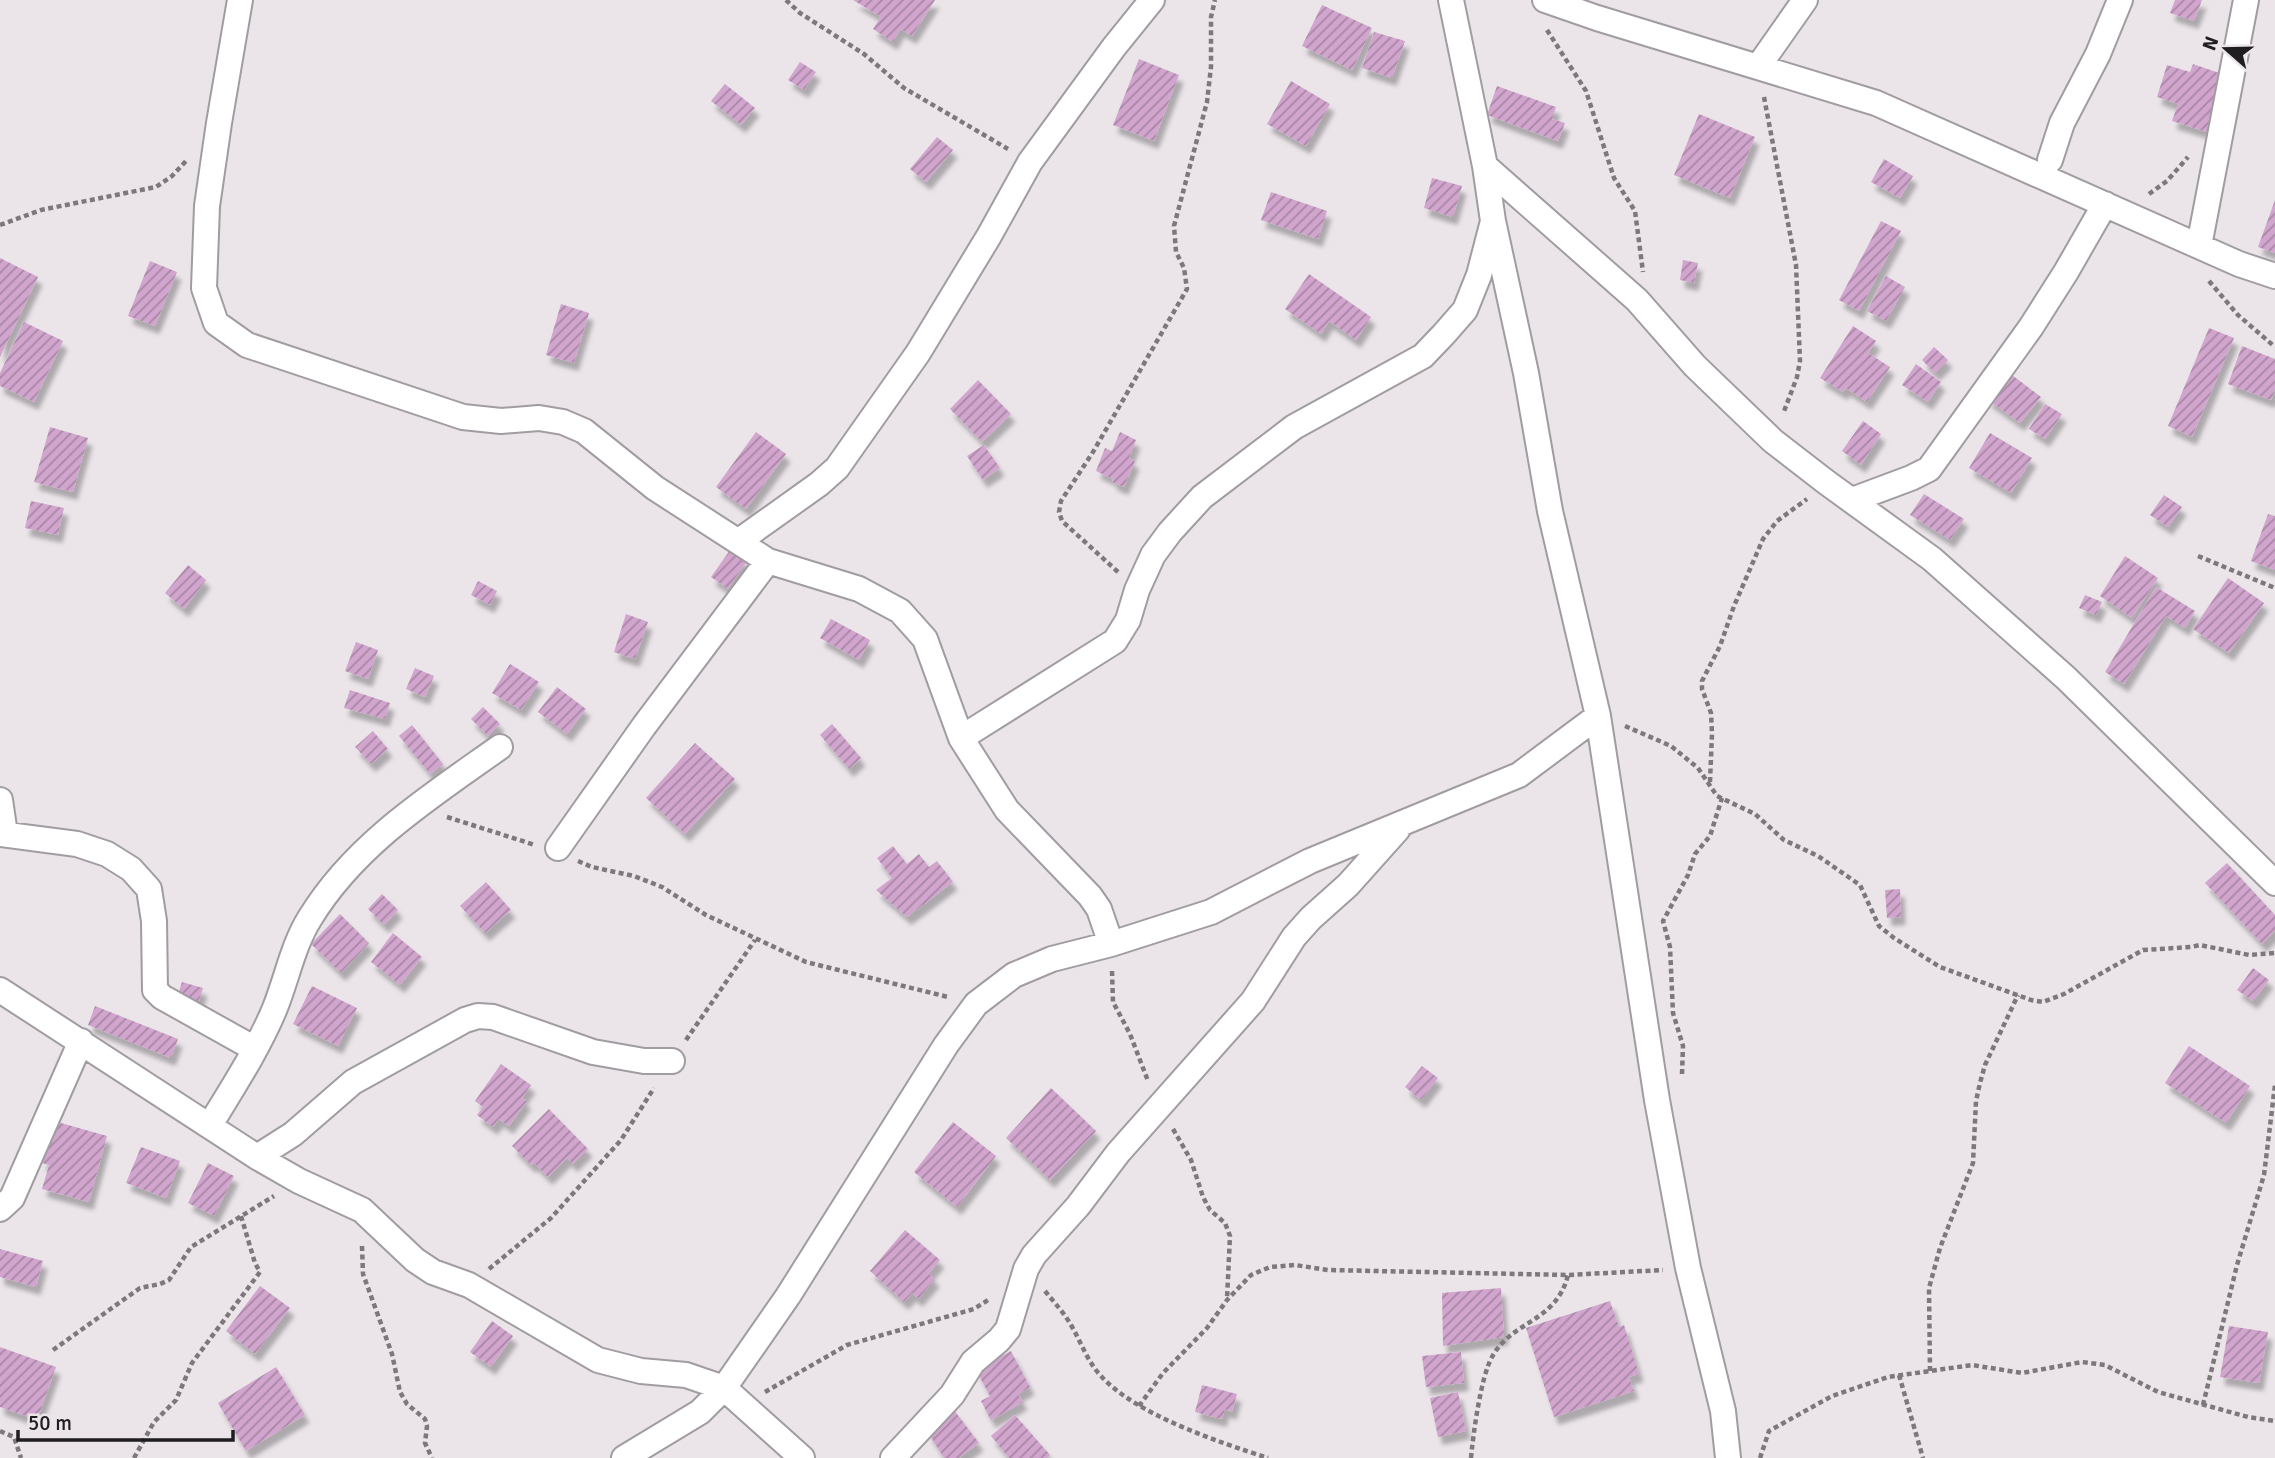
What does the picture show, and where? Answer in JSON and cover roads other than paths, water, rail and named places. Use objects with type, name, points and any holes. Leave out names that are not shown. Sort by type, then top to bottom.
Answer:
[{"type":"street","points":[[240,0],[207,206],[204,288],[216,323],[247,345],[463,417],[501,421],[539,418],[562,422],[584,431],[654,488],[768,561],[859,589],[900,611],[925,639],[961,738],[1007,810],[1090,896],[1099,909],[1111,944]]},
{"type":"street","points":[[739,541],[837,468],[918,354],[1030,162],[1152,0]]},
{"type":"street","points":[[1451,0],[1485,166],[1493,221],[1526,373],[1550,511],[1598,716],[1657,1100],[1688,1268],[1723,1411],[1728,1458]]},
{"type":"street","points":[[1758,67],[1805,0]]},
{"type":"street","points":[[2050,160],[2062,124],[2098,54],[2120,0]]},
{"type":"street","points":[[2199,246],[2246,0]]},
{"type":"street","points":[[1544,11],[1597,18],[1876,103],[2239,264],[2275,276]]},
{"type":"street","points":[[1485,166],[1637,300],[1695,366],[1773,441],[1932,559],[2066,678],[2275,883]]},
{"type":"street","points":[[1852,500],[1912,478],[1928,469],[2031,327],[2105,204]]},
{"type":"street","points":[[961,738],[1115,641],[1128,620],[1137,590],[1159,548],[1202,497],[1294,427],[1423,356],[1465,310],[1479,275],[1493,221]]},
{"type":"street","points":[[558,848],[644,726],[768,561]]},
{"type":"street","points":[[624,1458],[700,1412],[724,1388],[788,1296],[947,1045],[976,1004],[1014,975],[1052,959],[1111,944],[1211,912],[1310,861],[1519,775],[1598,716]]},
{"type":"street","points":[[210,1125],[255,1049],[275,1007],[291,959],[309,918],[353,861],[416,806],[500,747]]},
{"type":"street","points":[[0,800],[3,834],[77,844],[107,854],[131,869],[149,889],[154,921],[155,990],[162,997],[255,1049]]},
{"type":"street","points":[[893,1458],[953,1395],[973,1362],[1008,1329],[1026,1269],[1034,1255],[1078,1206],[1118,1153],[1253,1001],[1294,937],[1311,918],[1348,886],[1403,824]]},
{"type":"street","points":[[0,990],[257,1157],[299,1181],[362,1210],[415,1260],[433,1272],[469,1285],[598,1360],[641,1371],[686,1374],[724,1388],[802,1458]]},
{"type":"street","points":[[257,1157],[293,1134],[353,1082],[478,1016],[493,1017],[593,1052],[644,1061],[672,1060]]},
{"type":"street","points":[[0,1209],[12,1198],[81,1041]]}]
